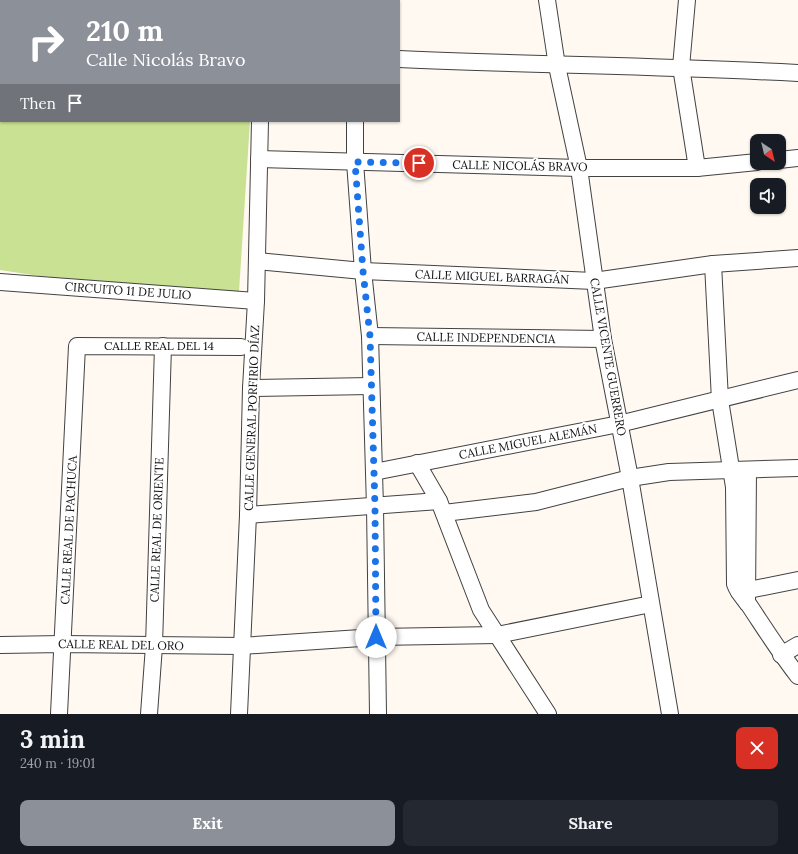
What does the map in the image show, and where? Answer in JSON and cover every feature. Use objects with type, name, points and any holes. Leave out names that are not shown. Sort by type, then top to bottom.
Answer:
[{"type":"street","name":"CALLE VICENTE GUERRERO","points":[[548,0],[557,66],[579,168],[603,339],[630,478],[670,714]]},
{"type":"street","points":[[687,0],[681,67],[697,168]]},
{"type":"street","points":[[400,59],[557,66],[681,67],[798,73]]},
{"type":"street","name":"CALLE GENERAL PORFIRIO DÍAZ","points":[[239,714],[248,516],[251,388],[256,301],[260,122]]},
{"type":"street","points":[[355,122],[355,162],[363,271],[370,336],[370,386],[375,507],[378,714]]},
{"type":"street","points":[[786,159],[798,158]]},
{"type":"street","name":"CALLE NICOLÁS BRAVO","points":[[259,159],[579,168],[697,168],[750,163]]},
{"type":"street","name":"CALLE MIGUEL BARRAGÁN","points":[[257,262],[363,271],[594,281],[713,264],[798,258]]},
{"type":"street","points":[[713,264],[720,400],[740,470],[734,487],[741,536],[735,584],[745,595],[781,655],[798,676]]},
{"type":"street","name":"CIRCUITO 11 DE JULIO","points":[[0,282],[256,301]]},
{"type":"street","name":"CALLE INDEPENDENCIA","points":[[370,336],[603,339]]},
{"type":"street","name":"CALLE REAL DEL 14","points":[[77,346],[241,347]]},
{"type":"street","name":"CALLE REAL DE PACHUCA","points":[[59,714],[77,346]]},
{"type":"street","name":"CALLE REAL DE ORIENTE","points":[[148,714],[154,646],[163,346]]},
{"type":"street","name":"CALLE MIGUEL ALEMÁN","points":[[374,472],[619,424],[720,400],[797,379]]},
{"type":"street","points":[[251,388],[370,386]]},
{"type":"street","points":[[417,463],[441,507],[481,610],[548,714]]},
{"type":"street","points":[[248,516],[375,507],[441,507],[536,502],[630,478],[669,472],[798,468]]},
{"type":"street","points":[[745,595],[772,585],[798,580]]},
{"type":"street","points":[[772,585],[798,591]]},
{"type":"street","name":"CALLE REAL DEL ORO","points":[[0,645],[63,644],[241,646],[376,637],[497,635],[651,604]]},
{"type":"street","points":[[781,655],[798,645]]},
{"type":"green space","points":[[0,122],[250,122],[239,292],[39,276],[0,270]]},
{"type":"route","points":[[376,637],[375,507],[370,386],[370,336],[363,271],[355,162],[419,163]]}]
